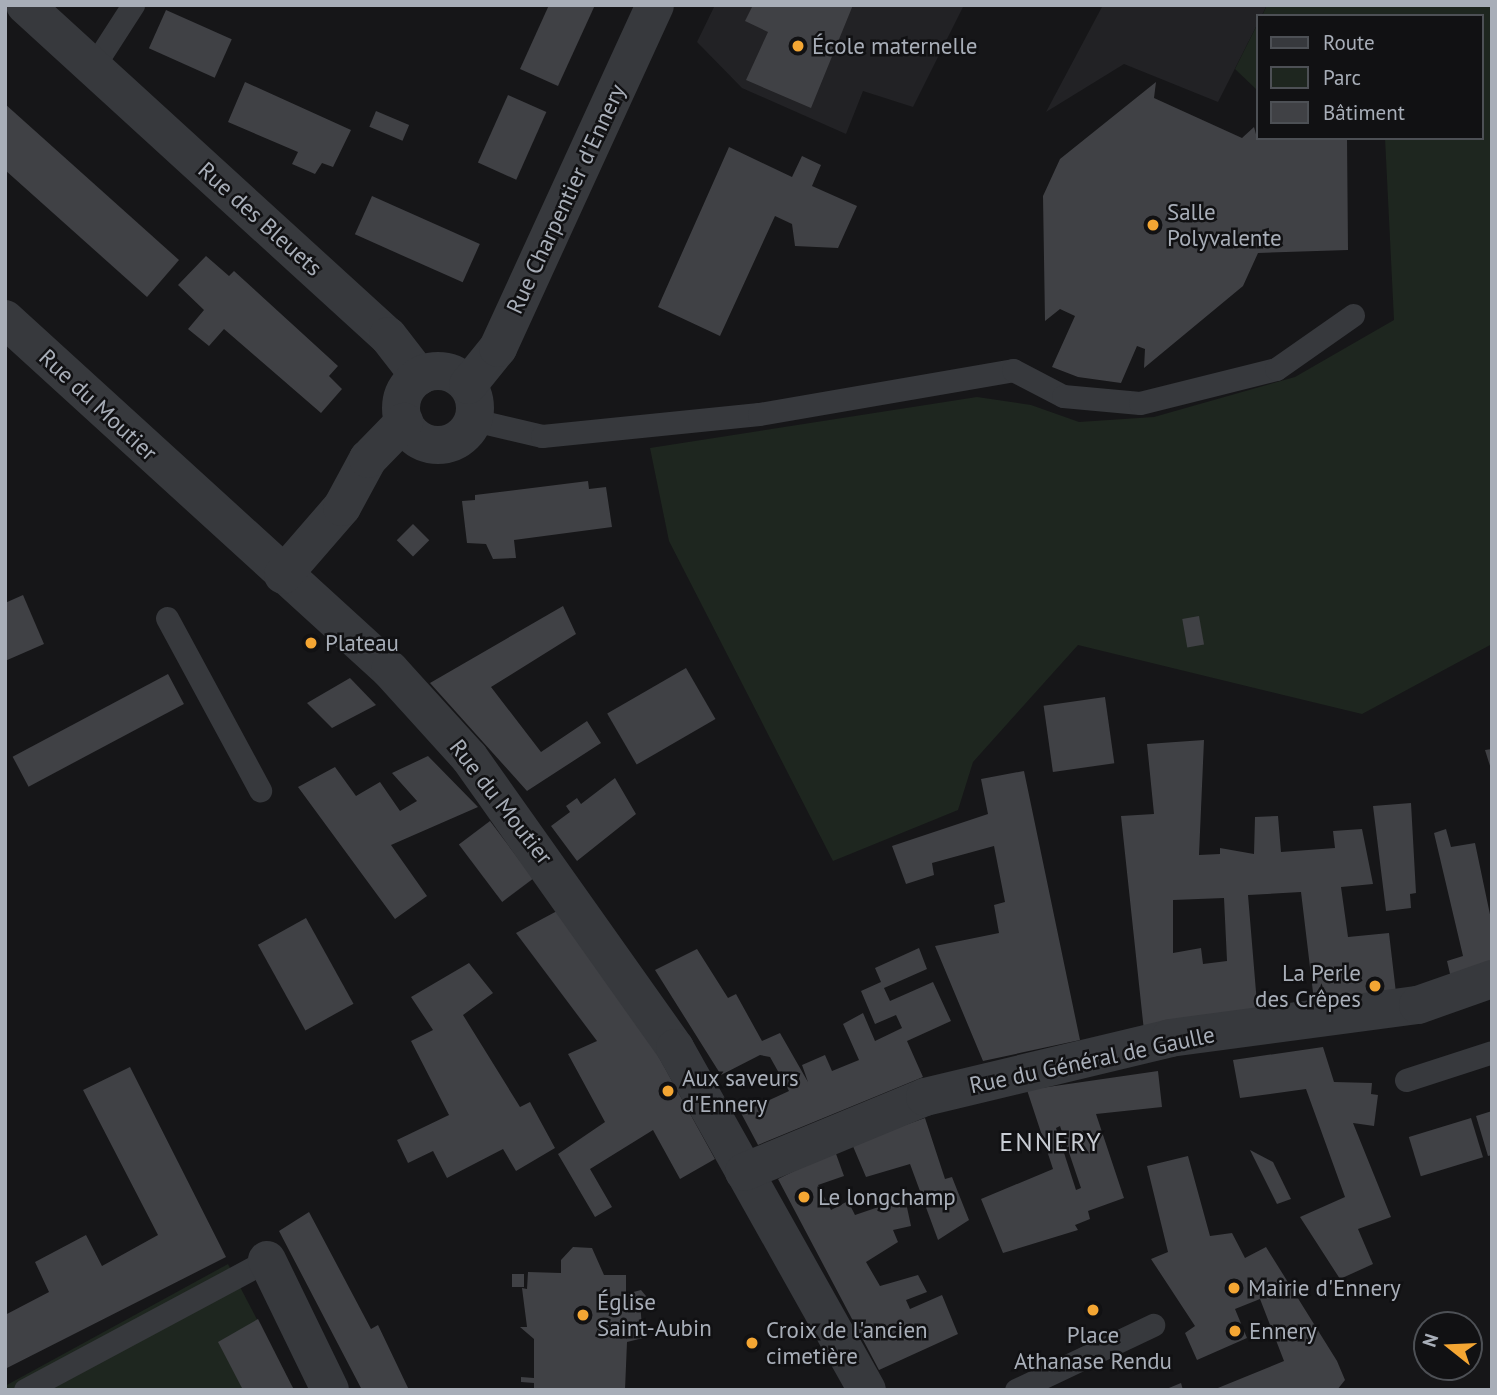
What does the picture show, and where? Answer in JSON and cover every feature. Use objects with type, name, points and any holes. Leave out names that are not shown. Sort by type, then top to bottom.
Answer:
[{"type":"street","name":"Rue des Bleuets","points":[[25,5],[388,336],[419,376]]},
{"type":"street","name":"Rue Charpentier d'Ennery","points":[[471,403],[655,5]]},
{"type":"street","name":"Rue du Moutier","points":[[5,319],[390,670],[513,813],[675,1048],[867,1390]]},
{"type":"street","points":[[442,370],[471,403],[461,438],[444,444],[418,439],[404,422],[405,391],[419,376],[442,370]]},
{"type":"street","points":[[283,575],[342,507],[368,459],[404,422]]},
{"type":"street","name":"Rue du Général de Gaulle","points":[[744,1172],[925,1097],[1170,1038],[1418,1005],[1492,979]]},
{"type":"street","points":[[267,1260],[330,1390]]},
{"type":"lane","points":[[93,68],[112,47],[132,5]]},
{"type":"lane","points":[[471,403],[542,436],[759,414],[1013,370],[1063,397],[1140,402],[1276,369],[1353,315]]},
{"type":"lane","points":[[167,618],[260,790]]},
{"type":"lane","points":[[1406,1080],[1492,1052]]},
{"type":"lane","points":[[25,1390],[267,1260]]},
{"type":"lane","points":[[1016,1390],[1153,1325]]},
{"type":"shaded area","points":[[715,5],[964,5],[913,107],[863,91],[846,134],[742,88],[697,42]]},
{"type":"shaded area","points":[[1103,5],[1267,5],[1262,14],[1256,14],[1256,27],[1218,102],[1124,64],[1046,112]]},
{"type":"green space","points":[[1267,5],[1492,5],[1492,644],[1362,714],[1078,645],[973,762],[958,810],[833,861],[669,541],[650,448],[977,397],[1031,405],[1079,422],[1154,417],[1295,377],[1394,320],[1385,140],[1483,140],[1483,14],[1263,14]]},
{"type":"green space","points":[[1256,27],[1256,89],[1235,69]]},
{"type":"green space","points":[[228,1264],[294,1390],[5,1390],[5,1386]]},
{"type":"building","points":[[549,5],[595,5],[558,86],[520,69]]},
{"type":"building","name":"École maternelle","points":[[753,5],[853,5],[811,108],[746,80],[768,32],[745,21]]},
{"type":"building","points":[[166,10],[232,39],[215,78],[149,48]]},
{"type":"building","points":[[245,82],[351,130],[333,167],[322,163],[315,174],[292,164],[298,152],[228,122]]},
{"type":"building","name":"Salle Polyvalente","points":[[1156,82],[1154,98],[1242,138],[1254,127],[1256,140],[1347,140],[1348,250],[1258,253],[1243,286],[1144,368],[1145,349],[1137,346],[1121,383],[1078,377],[1052,367],[1075,316],[1060,309],[1045,321],[1043,196],[1060,159]]},
{"type":"building","points":[[508,95],[546,112],[516,180],[478,163]]},
{"type":"building","points":[[5,104],[179,260],[147,297],[5,170]]},
{"type":"building","points":[[376,111],[409,125],[402,141],[369,127]]},
{"type":"building","points":[[729,147],[792,177],[802,156],[821,165],[812,186],[857,206],[838,248],[795,246],[792,224],[775,216],[720,336],[658,307]]},
{"type":"building","points":[[372,196],[480,244],[463,282],[355,234]]},
{"type":"building","points":[[206,256],[229,276],[234,271],[338,366],[329,376],[342,389],[321,413],[224,329],[209,346],[188,329],[204,310],[178,285]]},
{"type":"building","points":[[588,481],[589,489],[606,487],[612,527],[514,540],[516,558],[493,559],[486,544],[467,543],[462,501],[475,500],[475,495]]},
{"type":"building","points":[[413,524],[429,540],[413,557],[397,540]]},
{"type":"building","points":[[23,595],[44,644],[5,661],[5,603]]},
{"type":"building","points":[[563,606],[576,634],[491,687],[541,752],[587,721],[601,743],[527,791],[430,683]]},
{"type":"building","points":[[1199,616],[1204,645],[1187,648],[1182,619]]},
{"type":"building","points":[[686,668],[716,719],[637,765],[607,714]]},
{"type":"building","points":[[168,674],[184,704],[29,787],[13,757]]},
{"type":"building","points":[[350,678],[376,705],[332,728],[307,703]]},
{"type":"building","points":[[1105,697],[1114,763],[1053,772],[1044,706]]},
{"type":"building","points":[[1204,740],[1199,855],[1220,854],[1220,848],[1254,854],[1255,817],[1278,816],[1281,852],[1335,848],[1333,831],[1362,829],[1373,884],[1341,887],[1348,937],[1389,933],[1396,993],[1315,1009],[1301,892],[1248,895],[1258,1016],[1144,1031],[1121,816],[1154,814],[1147,744]],"holes":[[[1224,898],[1227,961],[1203,964],[1201,948],[1173,953],[1173,900]]]},
{"type":"building","points":[[1492,749],[1492,769],[1491,769],[1485,750]]},
{"type":"building","points":[[428,756],[478,807],[391,845],[427,896],[395,919],[298,787],[335,767],[356,796],[380,782],[400,811],[417,801],[392,773]]},
{"type":"building","points":[[1024,771],[1080,1040],[983,1061],[935,946],[999,933],[994,905],[1005,902],[994,846],[932,863],[934,875],[906,884],[892,846],[988,814],[981,779]]},
{"type":"building","points":[[615,778],[636,814],[577,861],[551,826],[570,812],[566,806],[577,798],[581,804]]},
{"type":"building","points":[[1411,803],[1416,893],[1410,894],[1411,908],[1386,911],[1373,806]]},
{"type":"building","points":[[490,821],[533,879],[502,902],[459,844]]},
{"type":"building","points":[[1446,829],[1451,847],[1475,843],[1492,924],[1492,965],[1451,978],[1447,961],[1463,956],[1434,833]]},
{"type":"building","points":[[557,911],[640,1023],[715,1159],[680,1179],[653,1130],[590,1169],[612,1207],[595,1217],[558,1154],[605,1122],[568,1054],[597,1041],[516,933]]},
{"type":"building","points":[[306,918],[354,1004],[305,1030],[258,945]]},
{"type":"building","points":[[919,948],[927,969],[884,988],[890,1001],[933,982],[951,1021],[907,1041],[923,1077],[758,1145],[741,1113],[789,1091],[770,1057],[760,1055],[721,1075],[655,970],[697,949],[728,998],[736,994],[762,1041],[780,1033],[808,1082],[802,1065],[825,1055],[832,1071],[859,1060],[843,1024],[863,1013],[875,1041],[902,1028],[896,1015],[875,1024],[861,991],[881,982],[875,968]]},
{"type":"building","points":[[469,963],[493,993],[463,1015],[520,1107],[530,1102],[555,1148],[516,1171],[503,1149],[447,1178],[433,1151],[408,1163],[397,1140],[449,1115],[411,1041],[433,1030],[411,997]]},
{"type":"building","points":[[1323,1047],[1334,1082],[1372,1083],[1371,1094],[1378,1095],[1374,1126],[1353,1123],[1391,1217],[1358,1229],[1373,1264],[1340,1279],[1300,1217],[1345,1197],[1306,1089],[1240,1098],[1233,1060]]},
{"type":"building","points":[[130,1067],[226,1257],[5,1369],[5,1315],[49,1292],[35,1262],[86,1235],[102,1266],[158,1235],[83,1090]]},
{"type":"building","points":[[1158,1071],[1162,1107],[1096,1114],[1124,1198],[1088,1211],[1090,1219],[1075,1225],[1078,1230],[1003,1253],[981,1199],[1053,1169],[1027,1090]],"holes":[[[1060,1126],[1081,1188],[1076,1190],[1056,1128]]]},
{"type":"building","points":[[1492,1111],[1492,1155],[1488,1156],[1476,1116]]},
{"type":"building","points":[[925,1118],[945,1179],[952,1177],[969,1220],[938,1240],[910,1164],[866,1177],[852,1144]]},
{"type":"building","points":[[1471,1118],[1483,1157],[1421,1176],[1409,1137]]},
{"type":"building","points":[[1250,1150],[1273,1162],[1291,1199],[1277,1204]]},
{"type":"building","points":[[835,1151],[844,1176],[818,1185],[831,1210],[848,1201],[855,1215],[905,1198],[911,1226],[893,1230],[898,1242],[866,1262],[880,1286],[918,1275],[927,1292],[906,1300],[910,1309],[942,1295],[958,1334],[879,1370],[778,1179]]},
{"type":"building","points":[[1188,1156],[1210,1236],[1232,1233],[1245,1258],[1266,1247],[1337,1361],[1345,1380],[1337,1390],[1213,1390],[1284,1361],[1260,1299],[1235,1309],[1247,1338],[1197,1360],[1185,1333],[1195,1326],[1151,1259],[1168,1252],[1147,1166]]},
{"type":"building","points":[[309,1212],[371,1329],[378,1325],[409,1390],[362,1390],[279,1231]]},
{"type":"building","name":"Église Saint-Aubin","points":[[573,1247],[592,1248],[604,1275],[626,1275],[626,1294],[641,1290],[646,1296],[640,1303],[643,1338],[627,1342],[625,1390],[534,1390],[534,1383],[521,1382],[521,1377],[534,1378],[534,1339],[520,1327],[527,1327],[522,1288],[527,1289],[528,1272],[561,1273],[561,1260]]},
{"type":"building","points":[[512,1274],[524,1274],[524,1287],[512,1287]]},
{"type":"building","points":[[258,1319],[294,1390],[243,1390],[218,1342]]},
{"type":"building","points":[[1181,1383],[1183,1390],[1164,1390]]},
{"type":"place","name":"École maternelle","points":[[798,46]]},
{"type":"place","name":"Salle Polyvalente","points":[[1153,225]]},
{"type":"place","name":"Plateau","points":[[311,643]]},
{"type":"place","name":"La Perle des Crêpes","points":[[1375,986]]},
{"type":"place","name":"Aux saveurs d'Ennery","points":[[668,1091]]},
{"type":"place","name":"Le longchamp","points":[[804,1197]]},
{"type":"place","name":"Mairie d'Ennery","points":[[1234,1288]]},
{"type":"place","name":"Place Athanase Rendu","points":[[1093,1310]]},
{"type":"place","name":"Église Saint-Aubin","points":[[583,1315]]},
{"type":"place","name":"Ennery","points":[[1235,1331]]},
{"type":"place","name":"Croix de l'ancien cimetière","points":[[752,1343]]},
{"type":"district","name":"ENNERY","points":[[1051,1142]]}]
